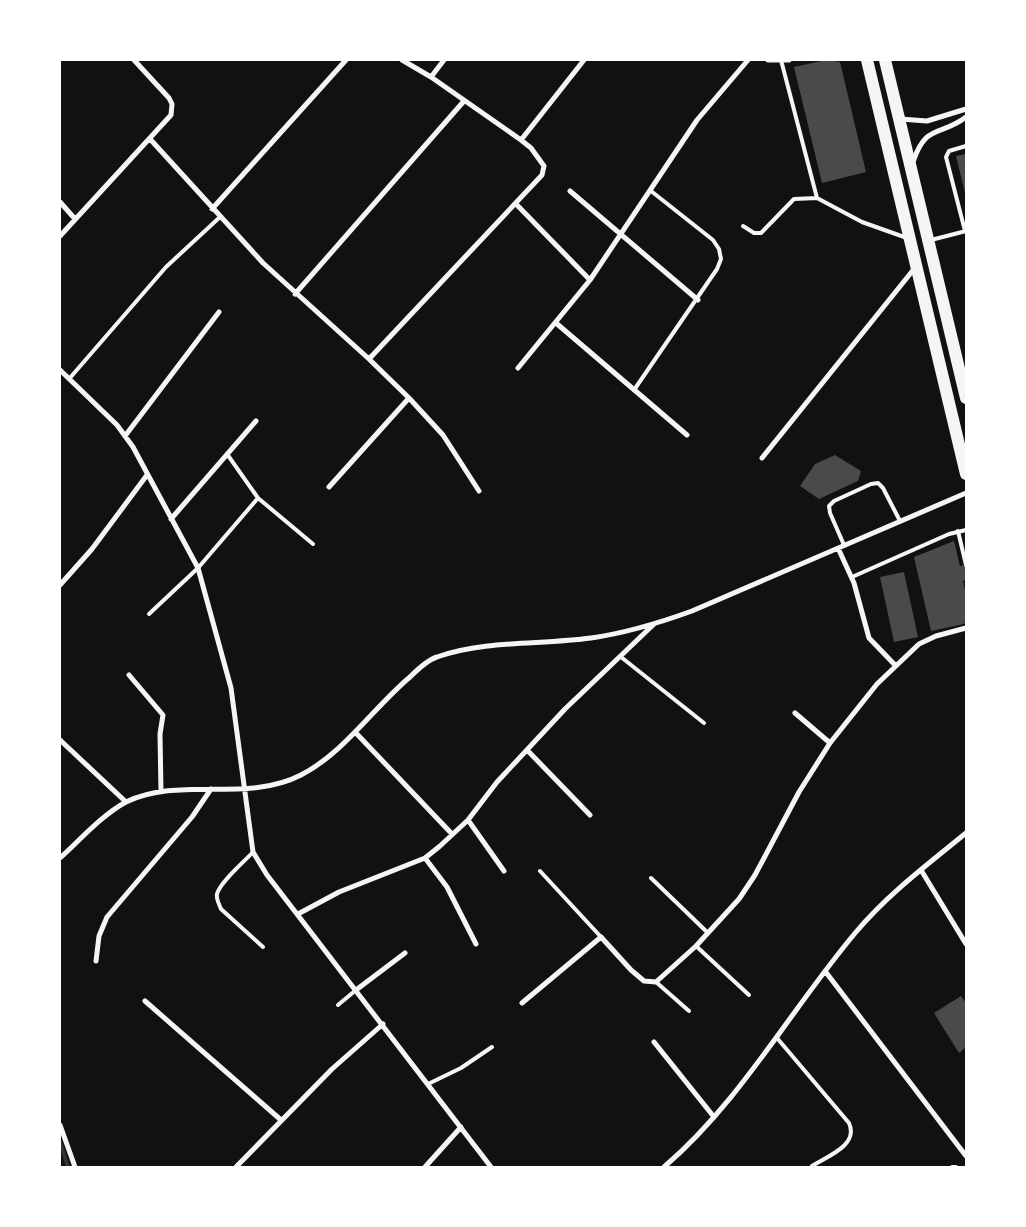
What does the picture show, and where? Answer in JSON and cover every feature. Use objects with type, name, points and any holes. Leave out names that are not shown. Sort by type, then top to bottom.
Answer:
[{"type":"highway","points":[[867,60],[966,474]]},
{"type":"highway","points":[[885,60],[966,398]]},
{"type":"street","points":[[60,236],[167,121],[172,110],[172,104],[134,60]]},
{"type":"street","points":[[212,208],[345,60]]},
{"type":"street","points":[[370,359],[516,204],[542,175],[544,166],[531,148],[521,140],[431,77],[402,60]]},
{"type":"street","points":[[431,77],[444,60]]},
{"type":"street","points":[[521,140],[584,60]]},
{"type":"street","points":[[518,368],[590,280],[707,106],[748,60]]},
{"type":"street","points":[[768,60],[789,60]]},
{"type":"street","points":[[295,294],[464,101]]},
{"type":"street","points":[[899,119],[927,121],[966,109]]},
{"type":"street","points":[[911,167],[923,139],[931,133],[957,123],[966,116]]},
{"type":"street","points":[[150,139],[220,218],[295,294],[370,359],[409,398],[443,435],[480,491]]},
{"type":"street","points":[[570,191],[698,300]]},
{"type":"street","points":[[60,202],[75,219]]},
{"type":"street","points":[[516,204],[590,280]]},
{"type":"street","points":[[762,458],[916,266]]},
{"type":"street","points":[[125,436],[220,312]]},
{"type":"street","points":[[556,323],[687,435]]},
{"type":"street","points":[[60,370],[125,436],[198,568],[231,688],[253,852],[267,874],[492,1167]]},
{"type":"street","points":[[329,488],[409,398]]},
{"type":"street","points":[[171,519],[256,421]]},
{"type":"street","points":[[60,585],[92,549],[147,475]]},
{"type":"street","points":[[60,858],[111,812],[126,802],[161,792],[245,788],[277,784],[301,775],[334,751],[399,686],[435,657],[481,648],[591,638],[654,624],[692,610],[966,493]]},
{"type":"street","points":[[838,548],[852,577],[869,638],[896,666]]},
{"type":"street","points":[[298,914],[339,892],[425,858],[468,820],[497,782],[528,751],[565,709],[622,658],[654,624]]},
{"type":"street","points":[[522,1003],[601,938],[637,975],[644,980],[656,982],[696,946],[739,899],[755,875],[799,792],[830,743],[877,684],[920,644],[928,639],[966,628]]},
{"type":"street","points":[[129,676],[164,715],[160,734],[161,792]]},
{"type":"street","points":[[795,713],[830,743]]},
{"type":"street","points":[[355,732],[452,834]]},
{"type":"street","points":[[60,740],[126,802]]},
{"type":"street","points":[[528,751],[590,815]]},
{"type":"street","points":[[96,961],[99,936],[107,917],[192,817],[211,789]]},
{"type":"street","points":[[468,820],[504,871]]},
{"type":"street","points":[[664,1167],[685,1149],[714,1117],[777,1038],[825,971],[858,930],[921,870],[966,833]]},
{"type":"street","points":[[425,858],[448,887],[476,944]]},
{"type":"street","points":[[921,870],[966,944]]},
{"type":"street","points":[[356,990],[404,953]]},
{"type":"street","points":[[825,971],[966,1156]]},
{"type":"street","points":[[145,1001],[281,1120]]},
{"type":"street","points":[[237,1167],[332,1069],[383,1024]]},
{"type":"street","points":[[654,1042],[714,1117]]},
{"type":"street","points":[[60,1124],[75,1167]]},
{"type":"street","points":[[425,1167],[461,1127]]},
{"type":"lane","points":[[781,61],[817,198]]},
{"type":"lane","points":[[928,240],[966,231],[946,156],[949,151],[966,146]]},
{"type":"lane","points":[[634,390],[698,300],[721,259],[719,249],[713,240],[651,191]]},
{"type":"lane","points":[[743,226],[754,233],[761,233],[794,199],[817,198],[862,222],[910,239]]},
{"type":"lane","points":[[69,379],[166,267],[220,218]]},
{"type":"lane","points":[[227,454],[258,498],[313,544]]},
{"type":"lane","points":[[844,545],[830,513],[829,506],[834,501],[871,484],[878,483],[883,488],[900,521]]},
{"type":"lane","points":[[149,614],[198,568],[258,498]]},
{"type":"lane","points":[[852,577],[966,530]]},
{"type":"lane","points":[[958,532],[966,565]]},
{"type":"lane","points":[[622,658],[704,724]]},
{"type":"lane","points":[[253,852],[221,886],[217,893],[217,900],[221,909],[263,947]]},
{"type":"lane","points":[[540,870],[601,938]]},
{"type":"lane","points":[[651,878],[708,933]]},
{"type":"lane","points":[[696,946],[749,995]]},
{"type":"lane","points":[[656,982],[689,1011]]},
{"type":"lane","points":[[338,1005],[356,990]]},
{"type":"lane","points":[[777,1038],[849,1123],[852,1129],[852,1137],[844,1146],[812,1166]]},
{"type":"lane","points":[[428,1084],[461,1068],[492,1047]]},
{"type":"building","points":[[826,60],[840,62],[866,172],[822,183],[794,67]]},
{"type":"building","points":[[966,154],[966,193],[965,193],[956,156]]},
{"type":"building","points":[[835,455],[861,471],[858,481],[819,499],[800,486],[815,464]]},
{"type":"building","points":[[954,541],[960,566],[966,565],[966,580],[963,581],[966,595],[966,621],[964,624],[931,631],[914,557]]},
{"type":"building","points":[[904,572],[918,637],[894,642],[880,577]]},
{"type":"building","points":[[961,996],[966,1003],[966,1047],[959,1053],[934,1013]]},
{"type":"waterway","points":[[60,1142],[68,1167]]}]
